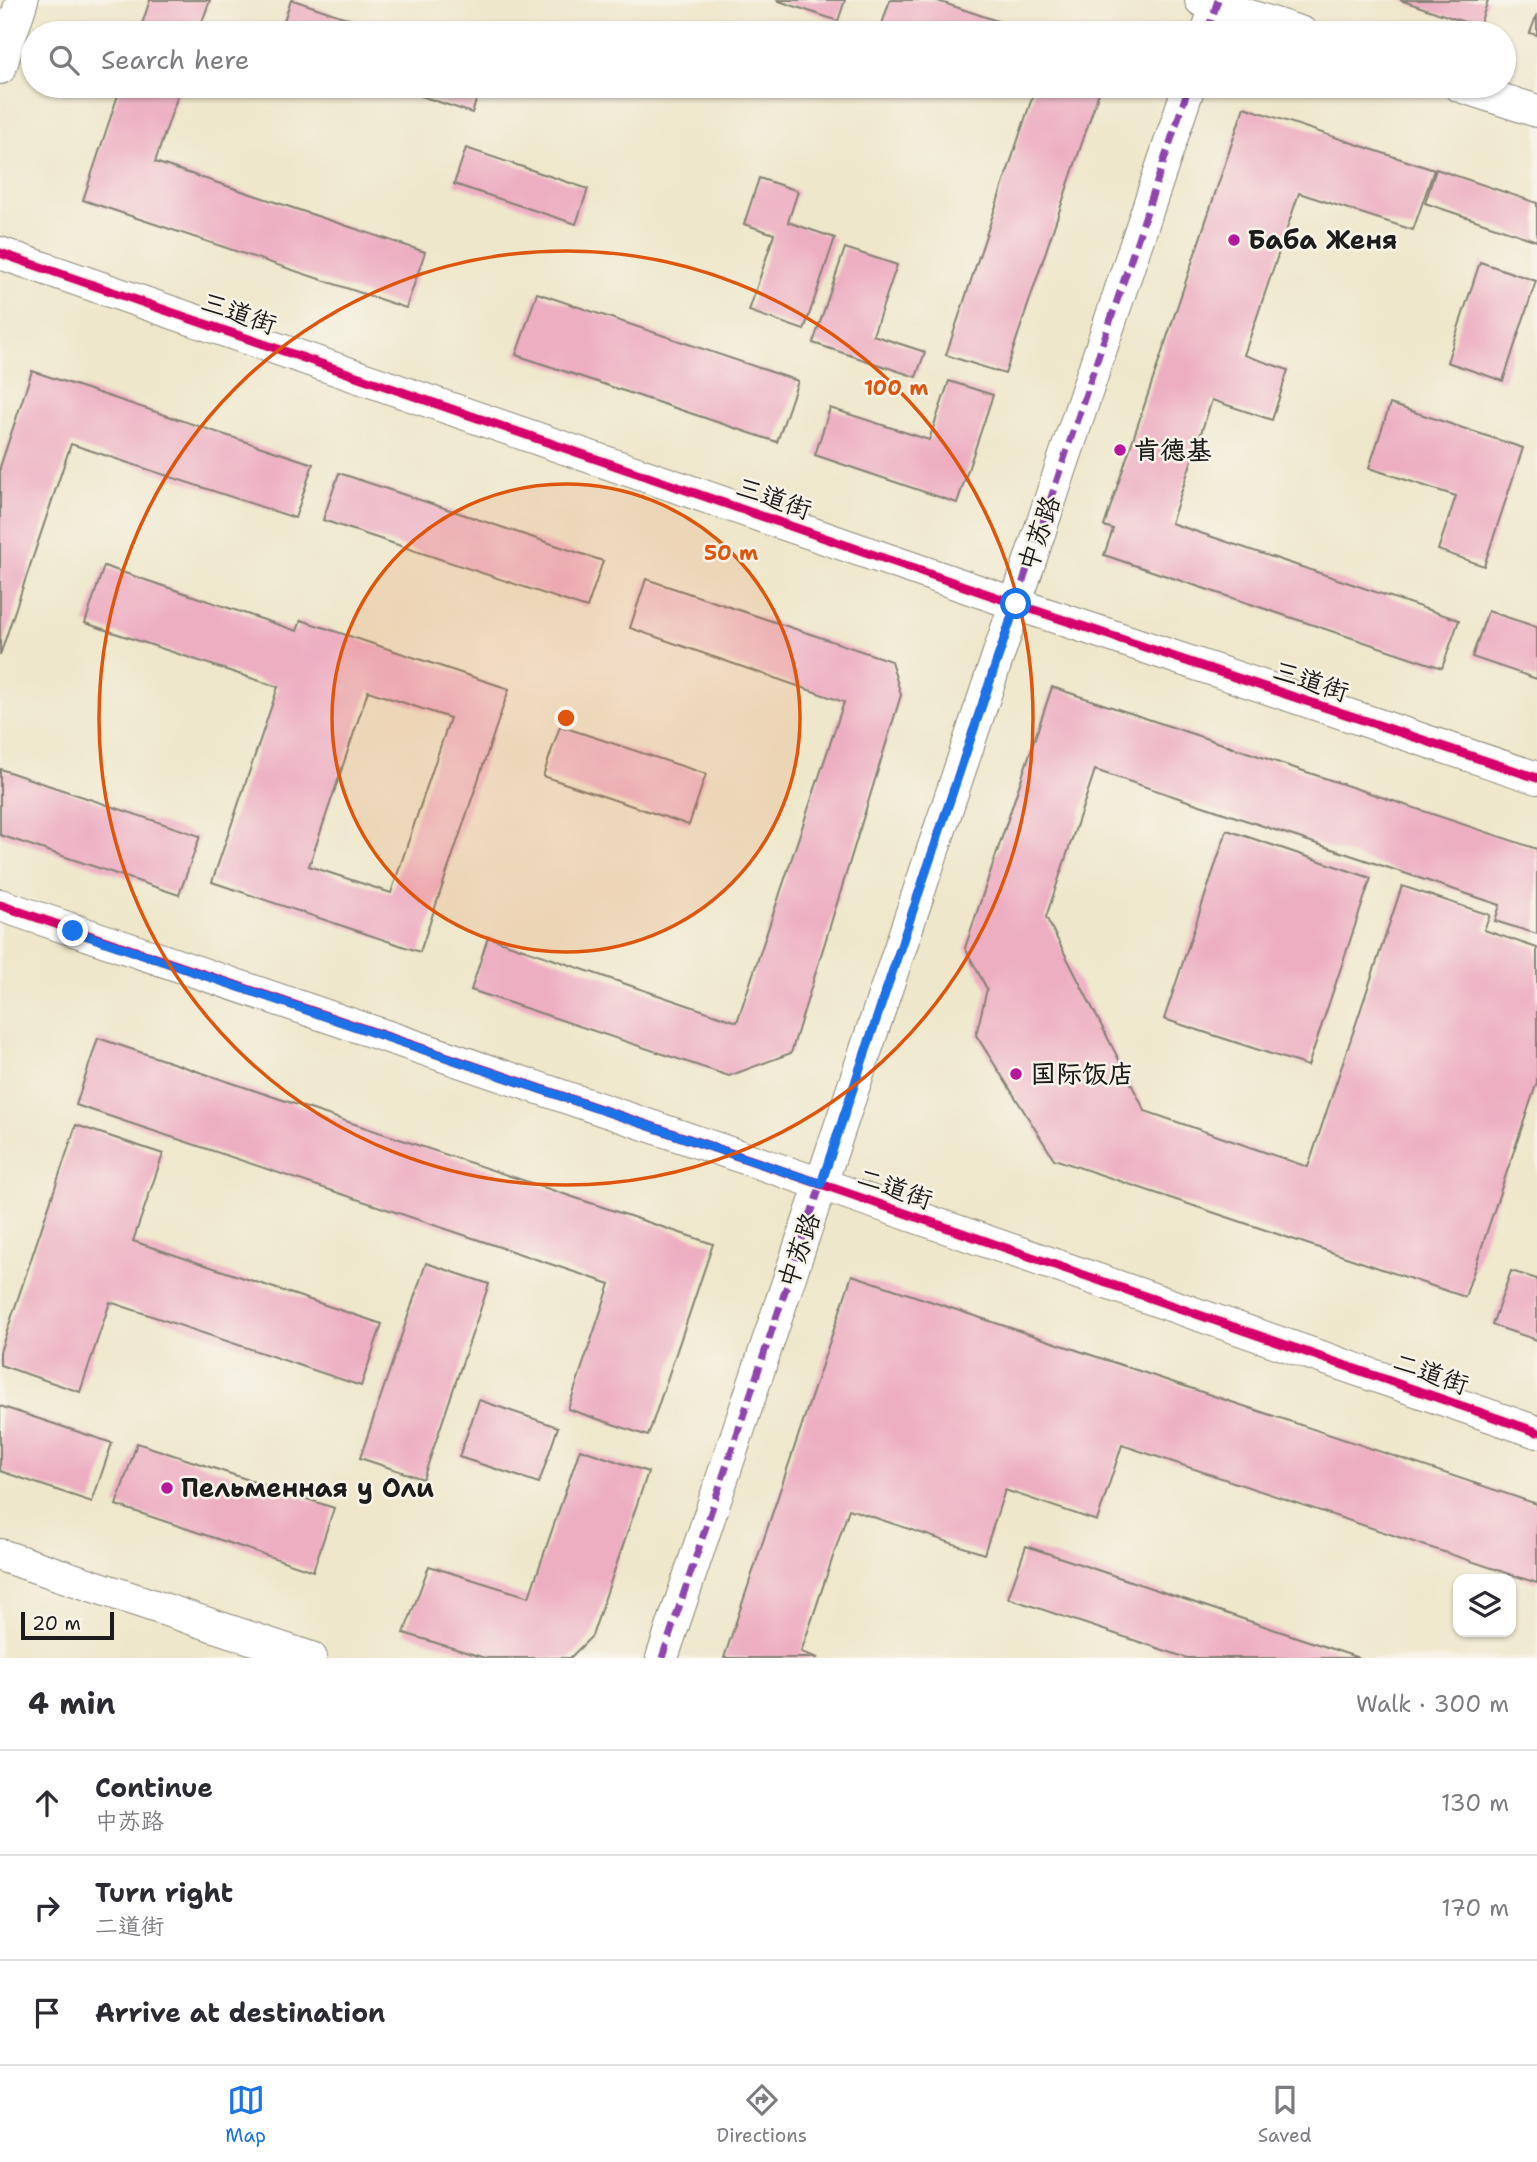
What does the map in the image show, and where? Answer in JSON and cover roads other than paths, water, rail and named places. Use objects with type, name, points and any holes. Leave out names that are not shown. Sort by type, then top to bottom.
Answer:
[{"type":"street","points":[[0,68],[22,0]]},
{"type":"street","points":[[1210,10],[1254,21]]},
{"type":"street","name":"中苏路","points":[[663,1658],[1185,98]]},
{"type":"street","points":[[1497,98],[1537,111]]},
{"type":"street","name":"三道街","points":[[0,253],[1016,604],[1537,778]]},
{"type":"street","name":"二道街","points":[[0,905],[821,1184],[1537,1432]]},
{"type":"street","points":[[0,1555],[311,1658]]},
{"type":"place","name":"Баба Женя","points":[[1234,240]]},
{"type":"place","name":"肯德基","points":[[1120,450]]},
{"type":"place","name":"国际饭店","points":[[1016,1074]]},
{"type":"place","name":"Пельменная у Оли","points":[[167,1488]]}]
